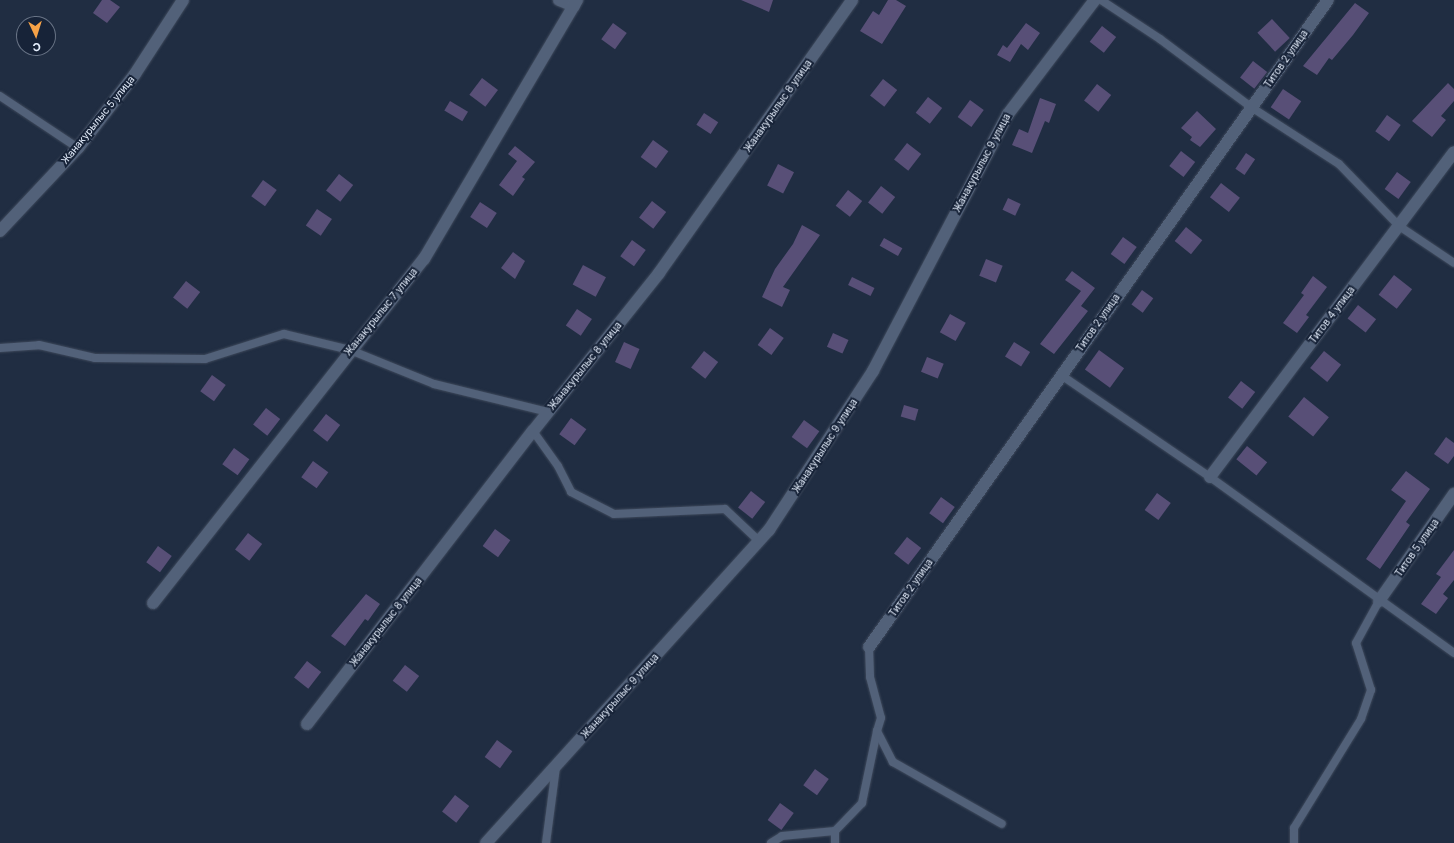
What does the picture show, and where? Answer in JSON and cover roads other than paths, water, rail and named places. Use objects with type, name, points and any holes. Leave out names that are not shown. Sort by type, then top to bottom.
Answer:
[{"type":"street","name":"Жанакурылыс 5 улица","points":[[0,231],[78,148],[135,74],[183,0]]},
{"type":"street","points":[[559,0],[575,3]]},
{"type":"street","name":"Жанакурылыс 8 улица","points":[[307,724],[533,431],[659,274],[852,0]]},
{"type":"street","name":"Жанакурылыс 9 улица","points":[[486,843],[770,530],[873,371],[1008,114],[1095,0]]},
{"type":"street","name":"Титов 2 улица","points":[[869,647],[1328,0]]},
{"type":"street","name":"Жанакурылыс 7 улица","points":[[153,603],[350,350],[424,259],[575,3]]},
{"type":"street","name":"Титов 4 улица","points":[[1210,477],[1454,152]]},
{"type":"street","name":"Титов 5 улица","points":[[1379,601],[1454,494]]},
{"type":"lane","points":[[1101,0],[1160,39],[1252,107],[1339,164],[1399,226],[1454,262]]},
{"type":"lane","points":[[0,96],[78,148]]},
{"type":"lane","points":[[0,348],[39,344],[95,358],[205,359],[284,334],[350,350],[434,384],[548,412]]},
{"type":"lane","points":[[1061,375],[1210,477],[1379,601],[1454,653]]},
{"type":"lane","points":[[533,431],[558,466],[571,492],[614,514],[725,509],[759,542]]},
{"type":"lane","points":[[1294,843],[1294,828],[1361,719],[1366,705],[1371,690],[1356,643],[1379,601]]},
{"type":"lane","points":[[834,843],[835,831],[862,803],[877,730],[881,718],[870,677],[869,647]]},
{"type":"lane","points":[[877,730],[893,762],[1002,824]]},
{"type":"lane","points":[[546,843],[556,766]]},
{"type":"lane","points":[[771,843],[782,836],[835,831]]}]
